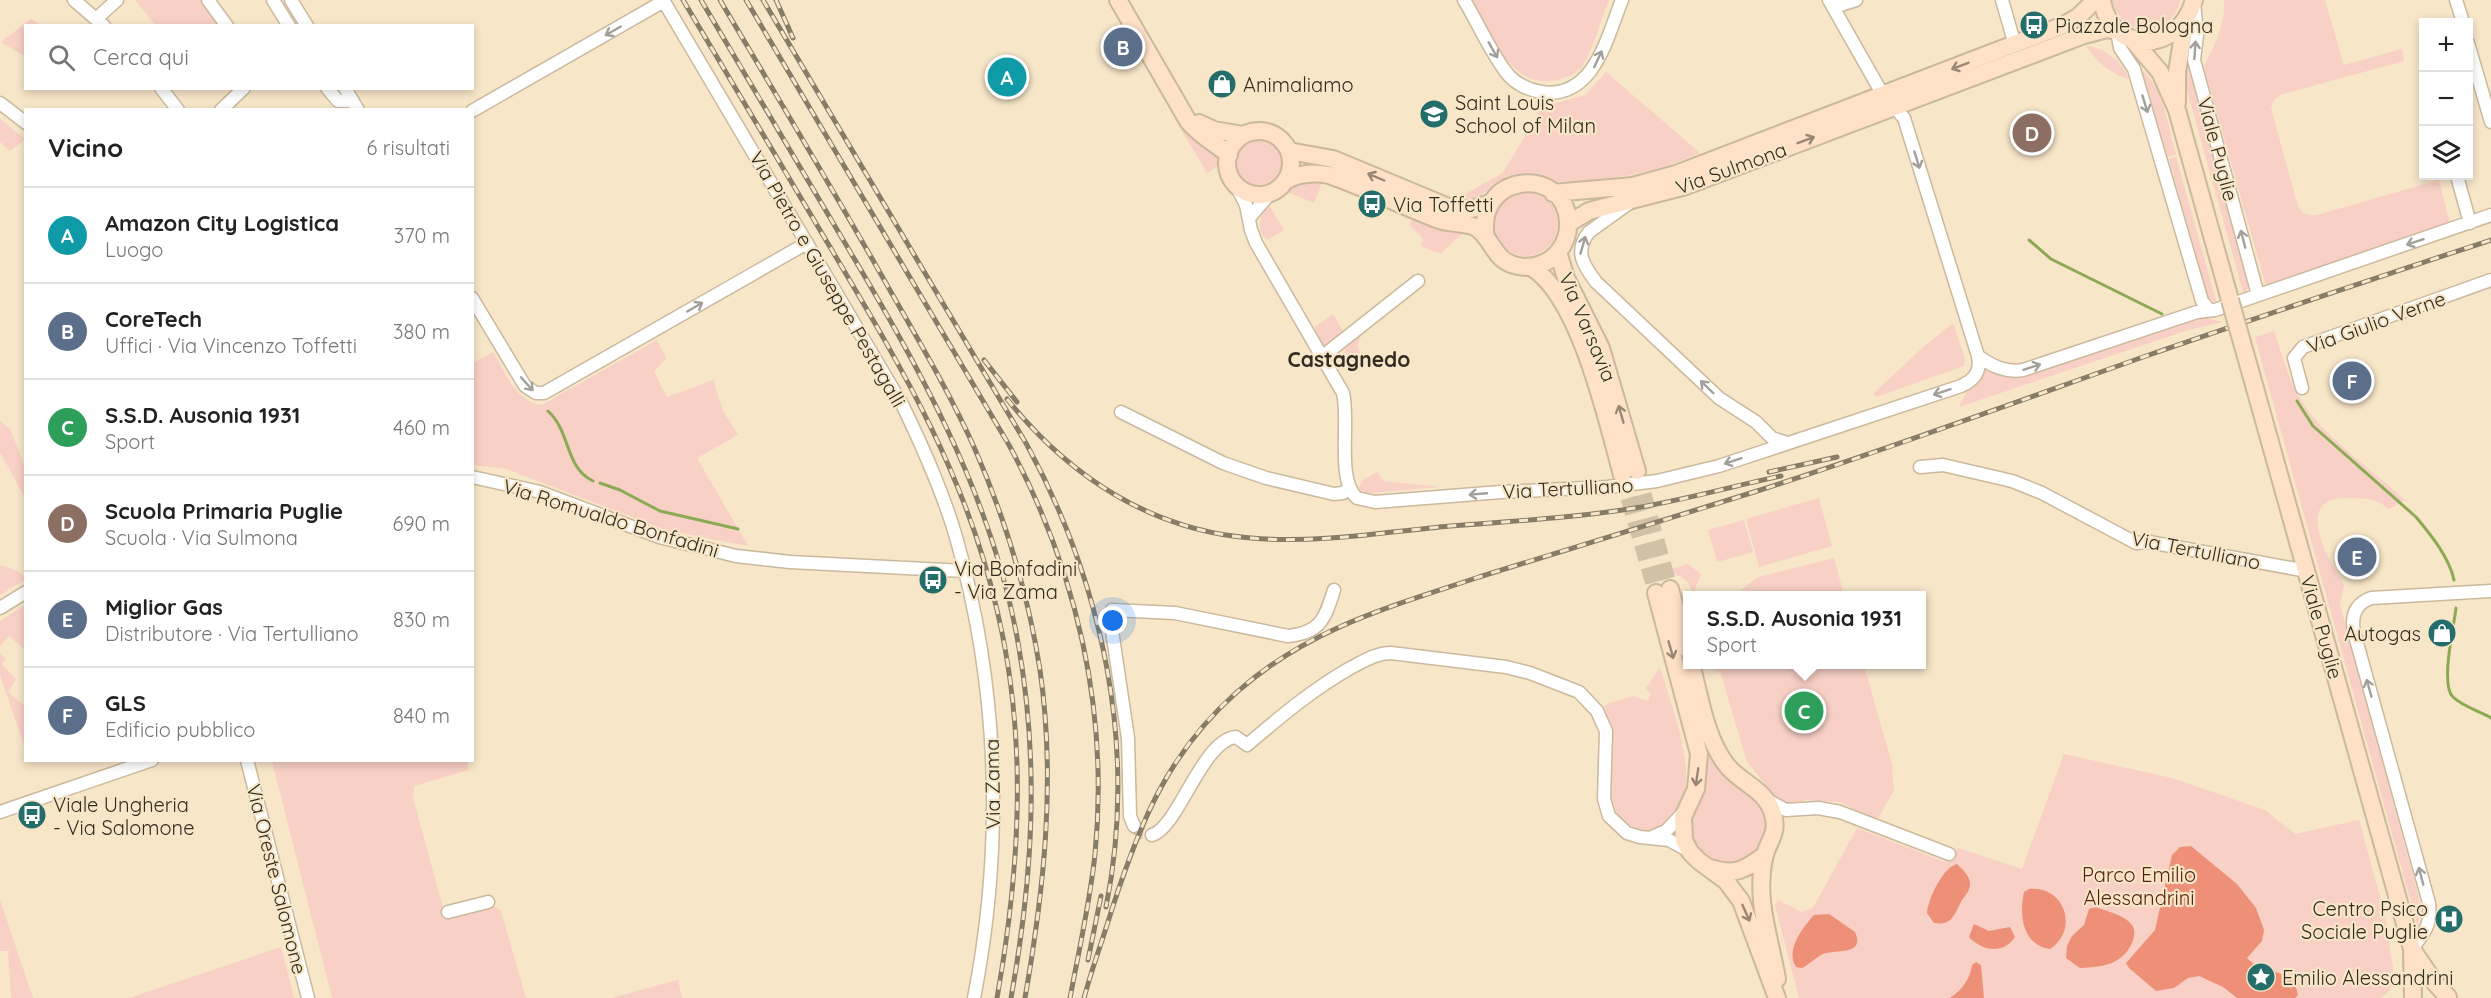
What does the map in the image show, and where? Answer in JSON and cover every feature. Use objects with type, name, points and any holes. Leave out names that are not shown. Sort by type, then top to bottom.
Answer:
[{"type":"street","points":[[74,0],[100,22],[117,0]]},
{"type":"street","points":[[208,0],[226,24]]},
{"type":"street","points":[[273,0],[288,24]]},
{"type":"street","points":[[291,0],[306,24]]},
{"type":"street","points":[[1118,0],[1193,127],[1228,155]]},
{"type":"street","points":[[1464,0],[1508,74],[1528,89],[1554,93],[1576,85],[1589,74],[1598,61],[1622,0]]},
{"type":"street","points":[[1856,0],[1832,3],[1888,101],[1904,118],[1978,356],[1999,368],[2020,370],[2197,312],[2258,295],[2491,215]]},
{"type":"street","points":[[2002,0],[2015,45]]},
{"type":"street","name":"Via Sulmona","points":[[1568,224],[1589,211],[1686,186],[1888,101],[2064,25],[2078,17],[2094,0]]},
{"type":"street","points":[[2102,0],[2108,18],[2124,35],[2154,41],[2176,32],[2185,23],[2194,0]]},
{"type":"street","name":"Viale Puglie","points":[[2194,0],[2197,35],[2194,60],[2258,295]]},
{"type":"street","points":[[2456,0],[2462,18]]},
{"type":"street","points":[[474,110],[664,1]]},
{"type":"street","name":"Via Pietro e Giuseppe Pestagalli","points":[[664,1],[903,406],[949,514],[964,572]]},
{"type":"street","name":"Viale Puglie","points":[[2177,110],[2176,72],[2185,23]]},
{"type":"street","name":"Via Sulmona","points":[[1289,151],[1333,159],[1453,209],[1472,209],[1490,203],[1503,190],[1520,183],[1540,185],[1553,193],[1609,189],[1654,181],[2084,34],[2107,29],[2124,35]]},
{"type":"street","points":[[2124,35],[2120,48],[2134,69],[2202,301],[2209,310]]},
{"type":"street","name":"Viale Puglie","points":[[2124,35],[2160,72],[2177,110],[2412,949],[2414,998]]},
{"type":"street","points":[[2473,57],[2491,122]]},
{"type":"street","points":[[163,90],[176,108]]},
{"type":"street","points":[[223,108],[242,90]]},
{"type":"street","points":[[329,90],[338,101],[356,105]]},
{"type":"street","points":[[346,90],[356,105]]},
{"type":"street","points":[[0,103],[24,121]]},
{"type":"street","points":[[1182,108],[1205,127],[1243,135]]},
{"type":"street","points":[[1121,412],[1208,457],[1239,469],[1280,482],[1335,494],[1343,493],[1349,488],[1345,402],[1339,384],[1256,243],[1251,230],[1250,217],[1229,173],[1228,155],[1233,144],[1243,135],[1256,131],[1270,133],[1280,139],[1289,151],[1291,165],[1285,182]]},
{"type":"street","points":[[1250,217],[1271,192],[1294,176],[1311,173],[1329,175],[1442,221],[1470,225],[1481,231],[1493,250],[1509,263],[1531,267],[1546,261],[1558,252],[1565,240],[1568,224],[1563,206],[1553,193]]},
{"type":"street","points":[[2458,180],[2470,223]]},
{"type":"street","points":[[1235,183],[1251,193],[1271,192]]},
{"type":"street","points":[[1632,201],[1585,237],[1580,252],[1585,268],[1596,282],[1719,398],[1753,420],[1772,438],[1788,443]]},
{"type":"street","points":[[1486,238],[1485,220],[1490,203]]},
{"type":"street","points":[[474,301],[525,386],[536,393],[544,393],[807,243]]},
{"type":"street","name":"Via Varsavia","points":[[1531,267],[1556,290],[1580,339],[1630,473],[1604,357],[1566,278],[1558,252]]},
{"type":"street","name":"Via Giulio Verne","points":[[2302,388],[2294,358],[2303,347],[2491,280]]},
{"type":"street","points":[[1323,356],[1418,281]]},
{"type":"street","name":"Via Tertulliano","points":[[1349,488],[1357,498],[1369,503],[1501,492],[1624,486],[1681,476],[1967,383],[1978,371],[1978,356]]},
{"type":"street","name":"Via Tertulliano","points":[[1920,468],[1943,465],[2012,481],[2042,493],[2136,543],[2149,542],[2307,571]]},
{"type":"street","name":"Via Romualdo Bonfadini","points":[[474,477],[540,492],[659,537],[736,556],[790,562],[964,572]]},
{"type":"street","name":"Via Zama","points":[[964,572],[982,651],[993,747],[993,859],[974,998]]},
{"type":"street","points":[[1134,826],[1130,816],[1128,738],[1110,617],[1112,610],[1175,613],[1288,636],[1305,633],[1321,623],[1334,590]]},
{"type":"street","points":[[1683,640],[1663,591],[1699,754],[1696,789],[1683,817],[1682,829],[1690,852]]},
{"type":"street","name":"Viale Puglie","points":[[2412,949],[2427,929],[2430,920],[2429,903],[2354,632],[2354,612],[2362,603],[2371,598],[2491,591]]},
{"type":"street","points":[[0,608],[24,593]]},
{"type":"street","points":[[1152,836],[1165,828],[1194,778],[1227,739],[1236,737],[1247,745],[1307,694],[1328,680],[1380,654],[1395,653],[1519,670],[1579,692],[1592,705],[1604,724],[1607,738],[1604,794],[1607,811],[1614,823],[1627,833],[1669,840],[1690,852],[1726,881],[1740,901],[1779,998]]},
{"type":"street","points":[[1692,669],[1713,742],[1720,757],[1736,777],[1758,790],[1766,799],[1772,810],[1774,832]]},
{"type":"street","points":[[0,812],[146,762]]},
{"type":"street","name":"Via Oreste Salomone","points":[[248,762],[308,998]]},
{"type":"street","points":[[1766,799],[1786,810],[1818,808],[1840,812],[1949,854]]},
{"type":"street","points":[[1651,838],[1670,827],[1688,808]]},
{"type":"street","points":[[1779,998],[1761,904],[1764,855],[1774,832],[1790,816],[1800,810]]},
{"type":"street","points":[[1709,868],[1733,872],[1745,869],[1764,855]]},
{"type":"street","points":[[448,912],[488,902]]},
{"type":"street","name":"Viale Puglie","points":[[2412,949],[2448,998]]},
{"type":"green space","points":[[135,0],[203,0],[219,22],[218,24],[154,24]]},
{"type":"green space","points":[[1471,0],[1609,0],[1590,51],[1581,68],[1555,80],[1539,80],[1526,76],[1503,55]]},
{"type":"green space","points":[[2112,0],[2180,0],[2175,13],[2167,23],[2147,30],[2136,28],[2126,22],[2118,13]]},
{"type":"green space","points":[[2224,0],[2325,0],[2344,65],[2402,49],[2404,61],[2280,95],[2274,100],[2271,108],[2297,203],[2307,214],[2317,215],[2439,180],[2450,224],[2266,286],[2204,67],[2221,26]]},
{"type":"green space","points":[[31,19],[39,24],[24,24]]},
{"type":"green space","points":[[24,24],[24,56],[1,42]]},
{"type":"green space","points":[[2086,46],[2093,47],[2112,57],[2129,79],[2104,67]]},
{"type":"green space","points":[[2188,57],[2250,283],[2244,295],[2187,90],[2186,58]]},
{"type":"green space","points":[[2140,69],[2155,86],[2164,108],[2176,154],[2168,157]]},
{"type":"green space","points":[[1606,72],[1700,153],[1649,171],[1614,178],[1560,182],[1524,175],[1510,178],[1475,197],[1456,199],[1503,173],[1542,107],[1586,95]]},
{"type":"green space","points":[[0,119],[24,138],[10,151],[0,142]]},
{"type":"green space","points":[[1179,126],[1213,150],[1219,161],[1218,166],[1207,173]]},
{"type":"green space","points":[[1258,137],[1275,144],[1282,161],[1275,178],[1258,185],[1241,178],[1234,161],[1241,144]]},
{"type":"green space","points":[[2176,157],[2217,304],[2208,297],[2169,159]]},
{"type":"green space","points":[[1308,183],[1322,183],[1314,203],[1288,192],[1295,187]]},
{"type":"green space","points":[[1526,192],[1544,198],[1552,206],[1558,224],[1552,242],[1544,250],[1526,256],[1508,250],[1500,242],[1494,224],[1500,206],[1508,198]]},
{"type":"green space","points":[[1269,205],[1284,230],[1267,240],[1261,232],[1260,222]]},
{"type":"green space","points":[[1414,216],[1465,231],[1440,254],[1421,246],[1423,238],[1409,225]]},
{"type":"green space","points":[[1333,314],[1343,331],[1327,347],[1322,345],[1315,327]]},
{"type":"green space","points":[[2199,316],[2222,322],[2185,331],[1959,407],[1969,388],[1979,381],[1985,367],[1999,372]]},
{"type":"green space","points":[[1953,323],[1965,359],[1964,366],[1876,397],[1873,394],[1921,349]]},
{"type":"green space","points":[[1364,330],[1358,347],[1366,362],[1358,367],[1356,364],[1345,367],[1338,365],[1336,361],[1346,351],[1344,348]]},
{"type":"green space","points":[[2274,331],[2293,385],[2305,407],[2346,450],[2405,500],[2389,509],[2374,501],[2364,499],[2346,498],[2330,501],[2321,508],[2318,519],[2319,533],[2324,547],[2344,585],[2340,605],[2417,891],[2420,907],[2418,928],[2255,337]]},
{"type":"green space","points":[[657,340],[666,358],[654,372],[667,397],[713,380],[723,411],[738,435],[697,458],[748,546],[666,530],[507,469],[474,465],[474,362],[493,352],[518,392],[533,403],[542,405]]},
{"type":"green space","points":[[0,421],[10,429],[24,464],[24,496],[0,452]]},
{"type":"green space","points":[[1377,472],[1383,481],[1440,487],[1371,493],[1361,491],[1359,487],[1363,480]]},
{"type":"green space","points":[[1819,498],[1832,546],[1759,567],[1746,519]]},
{"type":"green space","points":[[1744,520],[1753,552],[1717,562],[1708,530]]},
{"type":"green space","points":[[1834,558],[1843,591],[1739,591],[1758,577]]},
{"type":"green space","points":[[1688,564],[1701,574],[1694,591],[1692,591],[1682,577],[1662,572]]},
{"type":"green space","points":[[0,565],[24,576],[24,580],[0,595]]},
{"type":"green space","points":[[24,606],[24,649],[9,636],[0,646],[0,621]]},
{"type":"green space","points":[[0,654],[6,659],[2,664],[16,679],[8,692],[24,705],[24,745],[0,675]]},
{"type":"green space","points":[[1660,667],[1682,744],[1686,784],[1682,802],[1673,817],[1657,828],[1641,830],[1624,822],[1613,803],[1611,784],[1613,738],[1604,707],[1609,703],[1633,696],[1648,701],[1651,694],[1646,688]]},
{"type":"green space","points":[[1716,669],[1865,669],[1892,764],[1894,790],[1877,820],[1840,802],[1808,800],[1789,803],[1777,798],[1747,762],[1720,671],[1717,673]]},
{"type":"green space","points":[[1705,741],[1745,783],[1762,807],[1767,827],[1764,843],[1755,855],[1742,862],[1727,864],[1712,862],[1700,854],[1692,840],[1690,831],[1694,804],[1706,765]]},
{"type":"green space","name":"Parco Emilio Alessandrini","points":[[2064,754],[2172,778],[2265,810],[2295,834],[2359,820],[2385,915],[2393,968],[2393,983],[2390,990],[2381,998],[1799,998],[1775,905],[1778,900],[1802,912],[1813,908],[1857,828],[1945,862],[1952,849],[1957,850],[1958,848],[2022,869]]},
{"type":"green space","points":[[272,762],[467,762],[469,770],[414,786],[413,798],[443,908],[448,912],[488,902],[501,911],[526,998],[332,998]]},
{"type":"green space","points":[[0,900],[33,998],[11,998],[8,951],[0,951]]},
{"type":"green space","points":[[281,947],[294,998],[129,998]]},
{"type":"green space","points":[[678,980],[682,998],[611,998]]},
{"type":"shaded area","points":[[2191,846],[2237,884],[2256,908],[2264,930],[2262,941],[2247,958],[2254,964],[2284,975],[2290,980],[2298,995],[2295,998],[2237,998],[2223,987],[2199,976],[2188,978],[2174,988],[2156,991],[2129,968],[2126,963],[2155,930],[2172,855],[2180,847]]},
{"type":"shaded area","points":[[1957,864],[1969,878],[1969,889],[1949,921],[1934,923],[1927,913],[1930,900],[1942,877]]},
{"type":"shaded area","points":[[2029,889],[2051,894],[2064,910],[2066,920],[2064,931],[2059,941],[2050,949],[2033,942],[2025,928],[2022,910],[2024,892]]},
{"type":"shaded area","points":[[2095,907],[2129,922],[2134,929],[2133,939],[2128,950],[2117,960],[2096,967],[2080,968],[2066,958],[2067,946],[2072,936],[2084,925],[2089,909]]},
{"type":"shaded area","points":[[1829,914],[1855,932],[1856,945],[1848,950],[1823,954],[1802,968],[1796,967],[1793,960],[1794,946],[1801,932],[1814,915]]},
{"type":"shaded area","points":[[1974,924],[1989,931],[2010,927],[2015,937],[2005,947],[1986,948],[1969,937]]},
{"type":"shaded area","points":[[1976,962],[1981,965],[1984,998],[1950,998],[1965,984],[1972,965]]},
{"type":"waterway","points":[[2029,240],[2051,259],[2162,314]]},
{"type":"waterway","points":[[2297,401],[2313,426],[2416,517],[2444,555],[2454,580]]},
{"type":"waterway","points":[[548,411],[561,429],[577,468],[593,481]]},
{"type":"waterway","points":[[600,483],[620,490],[660,511],[738,529]]},
{"type":"waterway","points":[[2456,608],[2448,668],[2449,690],[2453,697],[2461,703],[2491,718]]},
{"type":"tunnel","points":[[1637,471],[1670,589]]},
{"type":"tunnel","points":[[1622,475],[1656,593]]},
{"type":"tunnel","points":[[1134,826],[1141,833],[1152,835]]},
{"type":"railway","points":[[683,0],[884,339],[930,425],[950,469],[984,561],[1007,658],[1017,755],[1015,853],[1005,950],[997,998]]},
{"type":"railway","points":[[701,0],[897,333],[948,430],[989,531],[1005,583],[1017,637],[1029,728],[1031,773],[1029,863],[1019,953],[1011,998]]},
{"type":"railway","points":[[720,0],[846,213],[943,385],[974,447],[1014,556],[1029,613],[1040,670],[1047,753],[1046,835],[1038,916],[1025,998]]},
{"type":"railway","points":[[746,0],[1009,445],[1033,493],[1070,592],[1083,643],[1092,695],[1097,747],[1098,801],[1093,872],[1070,998]]},
{"type":"railway","points":[[763,0],[1027,445],[1054,499],[1076,554],[1094,611],[1107,669],[1115,728],[1118,787],[1115,847],[1106,907]]},
{"type":"railway","points":[[776,0],[793,38]]},
{"type":"railway","points":[[1084,998],[1112,909],[1145,819],[1174,765],[1192,740],[1237,692],[1264,670],[1322,635],[1382,610],[1479,577],[1803,476],[2189,341],[2491,240]]},
{"type":"railway","points":[[984,360],[1017,402]]},
{"type":"railway","points":[[1007,399],[1057,452],[1085,475],[1114,494],[1146,511],[1179,524],[1214,533],[1251,538],[1301,540],[1589,514],[1654,505],[1781,476]]},
{"type":"railway","points":[[1769,472],[1837,457]]},
{"type":"railway","points":[[1088,960],[1101,896]]},
{"type":"place","name":"Piazzale Bologna","points":[[2034,25]]},
{"type":"place","name":"CoreTech","points":[[1123,47]]},
{"type":"place","name":"Amazon City Logistica","points":[[1007,77]]},
{"type":"place","name":"Animaliamo","points":[[1222,84]]},
{"type":"place","name":"Saint Louis School of Milan","points":[[1434,114]]},
{"type":"place","name":"Scuola Primaria Puglie","points":[[2032,133]]},
{"type":"place","name":"Via Toffetti","points":[[1372,204]]},
{"type":"place","name":"GLS","points":[[2352,381]]},
{"type":"place","name":"Miglior Gas","points":[[2357,557]]},
{"type":"place","name":"Via Bonfadini - Via Zama","points":[[933,580]]},
{"type":"place","name":"Autogas","points":[[2442,633]]},
{"type":"place","name":"S.S.D. Ausonia 1931","points":[[1804,711]]},
{"type":"place","name":"Viale Ungheria - Via Salomone","points":[[32,815]]},
{"type":"place","name":"Centro Psico Sociale Puglie","points":[[2449,919]]},
{"type":"place","name":"Emilio Alessandrini","points":[[2261,977]]},
{"type":"district","name":"Castagnedo","points":[[1349,359]]}]
